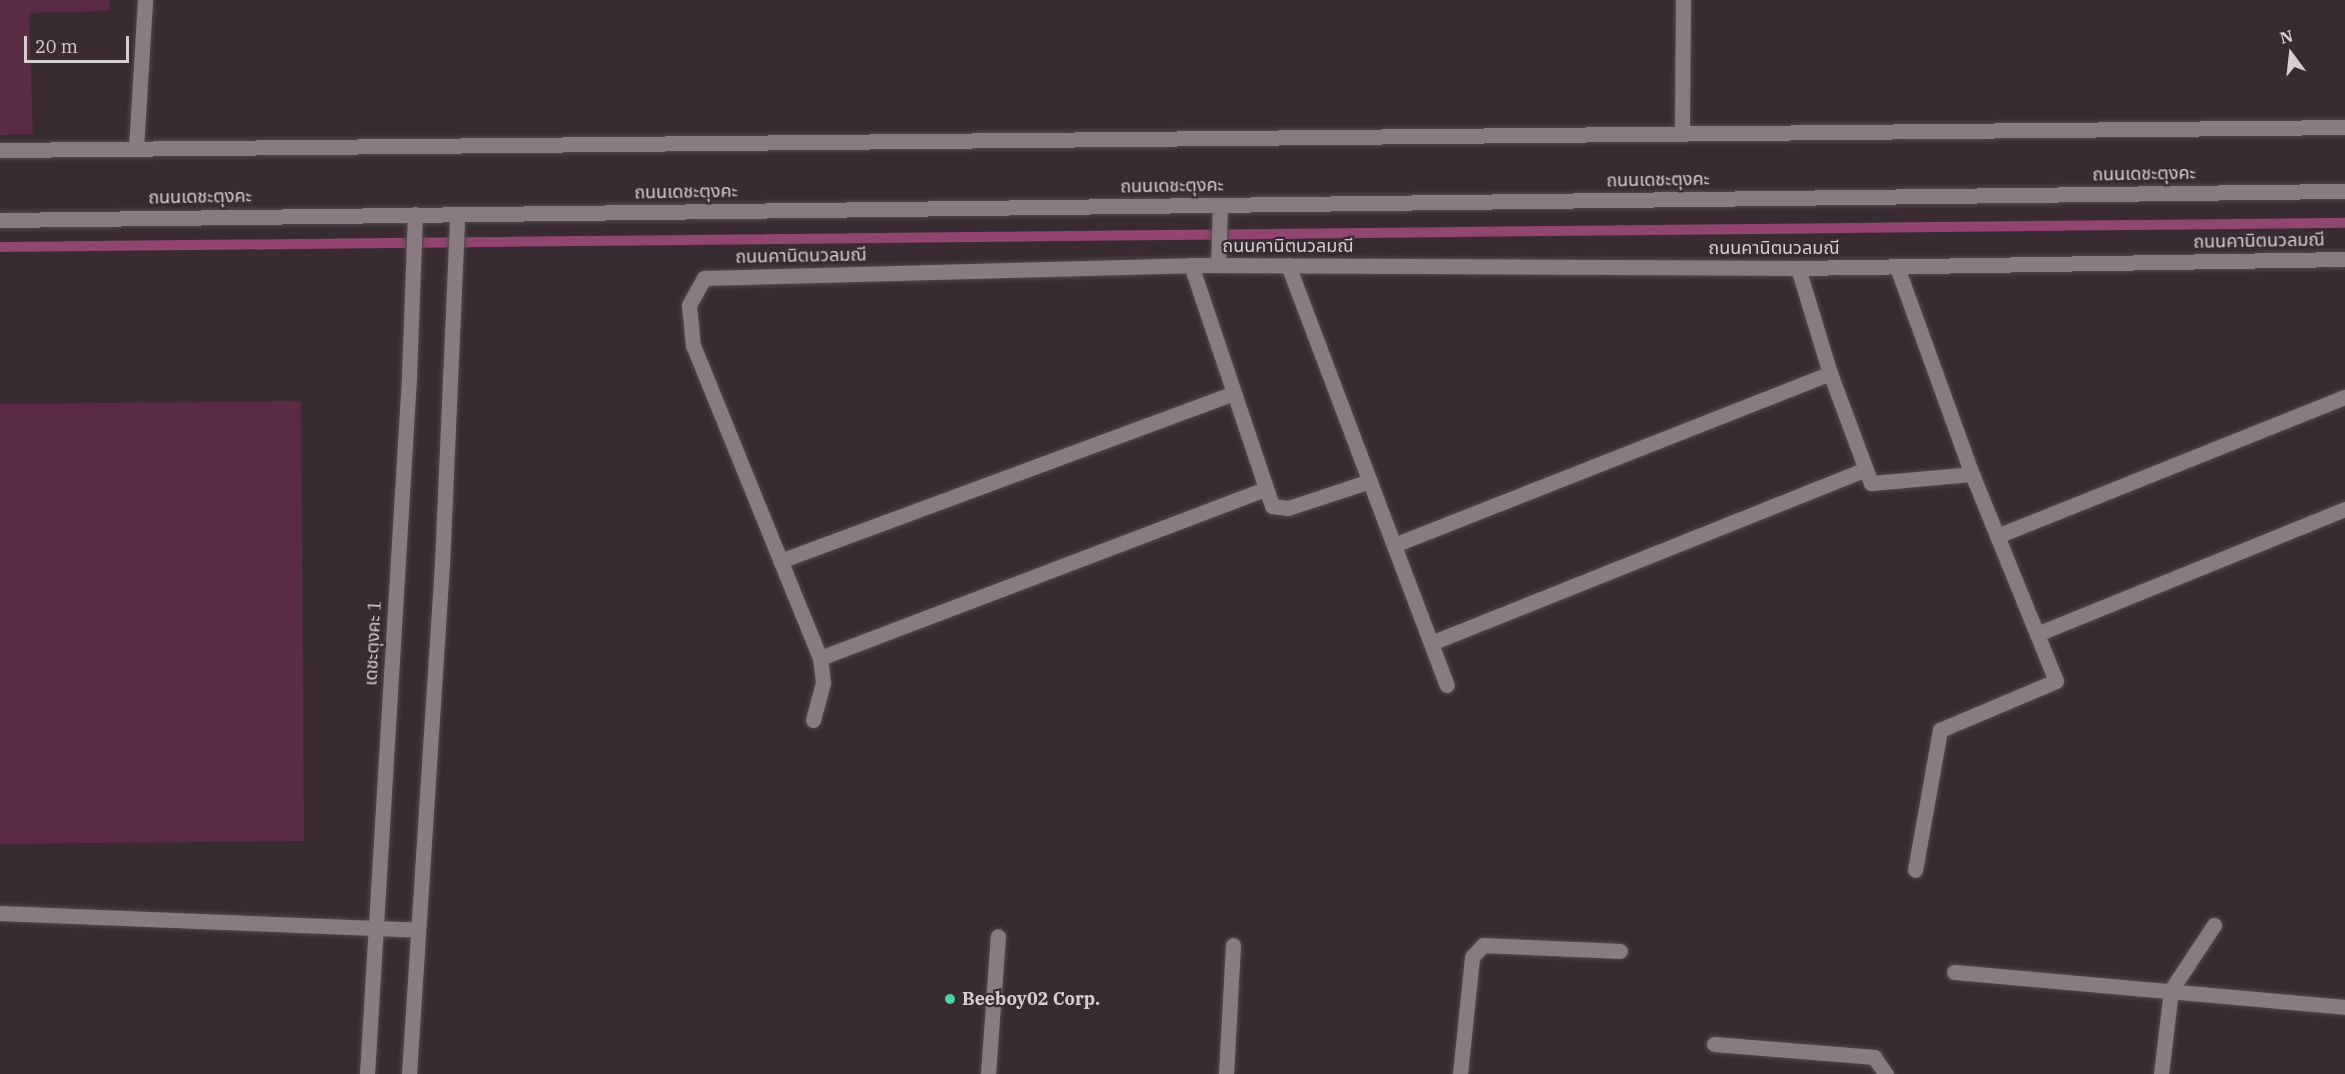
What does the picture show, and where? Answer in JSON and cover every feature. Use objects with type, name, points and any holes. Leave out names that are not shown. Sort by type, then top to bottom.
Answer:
[{"type":"street","points":[[136,148],[145,0]]},
{"type":"street","points":[[1682,134],[1683,0]]},
{"type":"street","points":[[0,150],[2345,127]]},
{"type":"street","name":"ถนนเดชะตุงคะ","points":[[0,220],[415,221],[1220,211],[2345,191]]},
{"type":"street","points":[[1218,258],[1220,211]]},
{"type":"street","points":[[410,1074],[442,564],[457,220]]},
{"type":"street","name":"เดชะตุงคะ 1","points":[[367,1074],[415,221]]},
{"type":"street","name":"ถนนคานิตนวลมณี","points":[[813,720],[823,682],[820,658],[693,346],[688,305],[704,278],[1191,265],[1218,258],[1288,265],[1798,268],[2345,259]]},
{"type":"street","points":[[1191,265],[1232,394],[1272,506],[1288,508],[1370,482]]},
{"type":"street","points":[[1288,265],[1447,685]]},
{"type":"street","points":[[1897,267],[1972,474],[2056,681],[1940,730],[1915,870]]},
{"type":"street","points":[[1798,268],[1830,373],[1871,483],[1972,474]]},
{"type":"street","points":[[1394,545],[1830,373]]},
{"type":"street","points":[[780,561],[1232,394]]},
{"type":"street","points":[[1997,537],[2345,397]]},
{"type":"street","points":[[1431,643],[1865,470]]},
{"type":"street","points":[[820,658],[1265,489]]},
{"type":"street","points":[[2037,634],[2345,509]]},
{"type":"street","points":[[0,913],[418,930]]},
{"type":"street","points":[[2161,1074],[2171,990],[2214,925]]},
{"type":"street","points":[[988,1074],[998,936]]},
{"type":"street","points":[[1226,1074],[1233,945]]},
{"type":"street","points":[[1460,1074],[1472,957],[1483,945],[1620,951]]},
{"type":"street","points":[[1954,972],[2345,1007]]},
{"type":"street","points":[[1714,1044],[1874,1057],[1886,1074]]},
{"type":"shaded area","points":[[0,0],[110,0],[109,11],[29,13],[33,134],[0,135]]},
{"type":"shaded area","points":[[301,401],[304,841],[0,844],[0,404]]},
{"type":"waterway","points":[[0,247],[2345,223]]},
{"type":"place","name":"Beeboy02 Corp.","points":[[950,999]]}]
